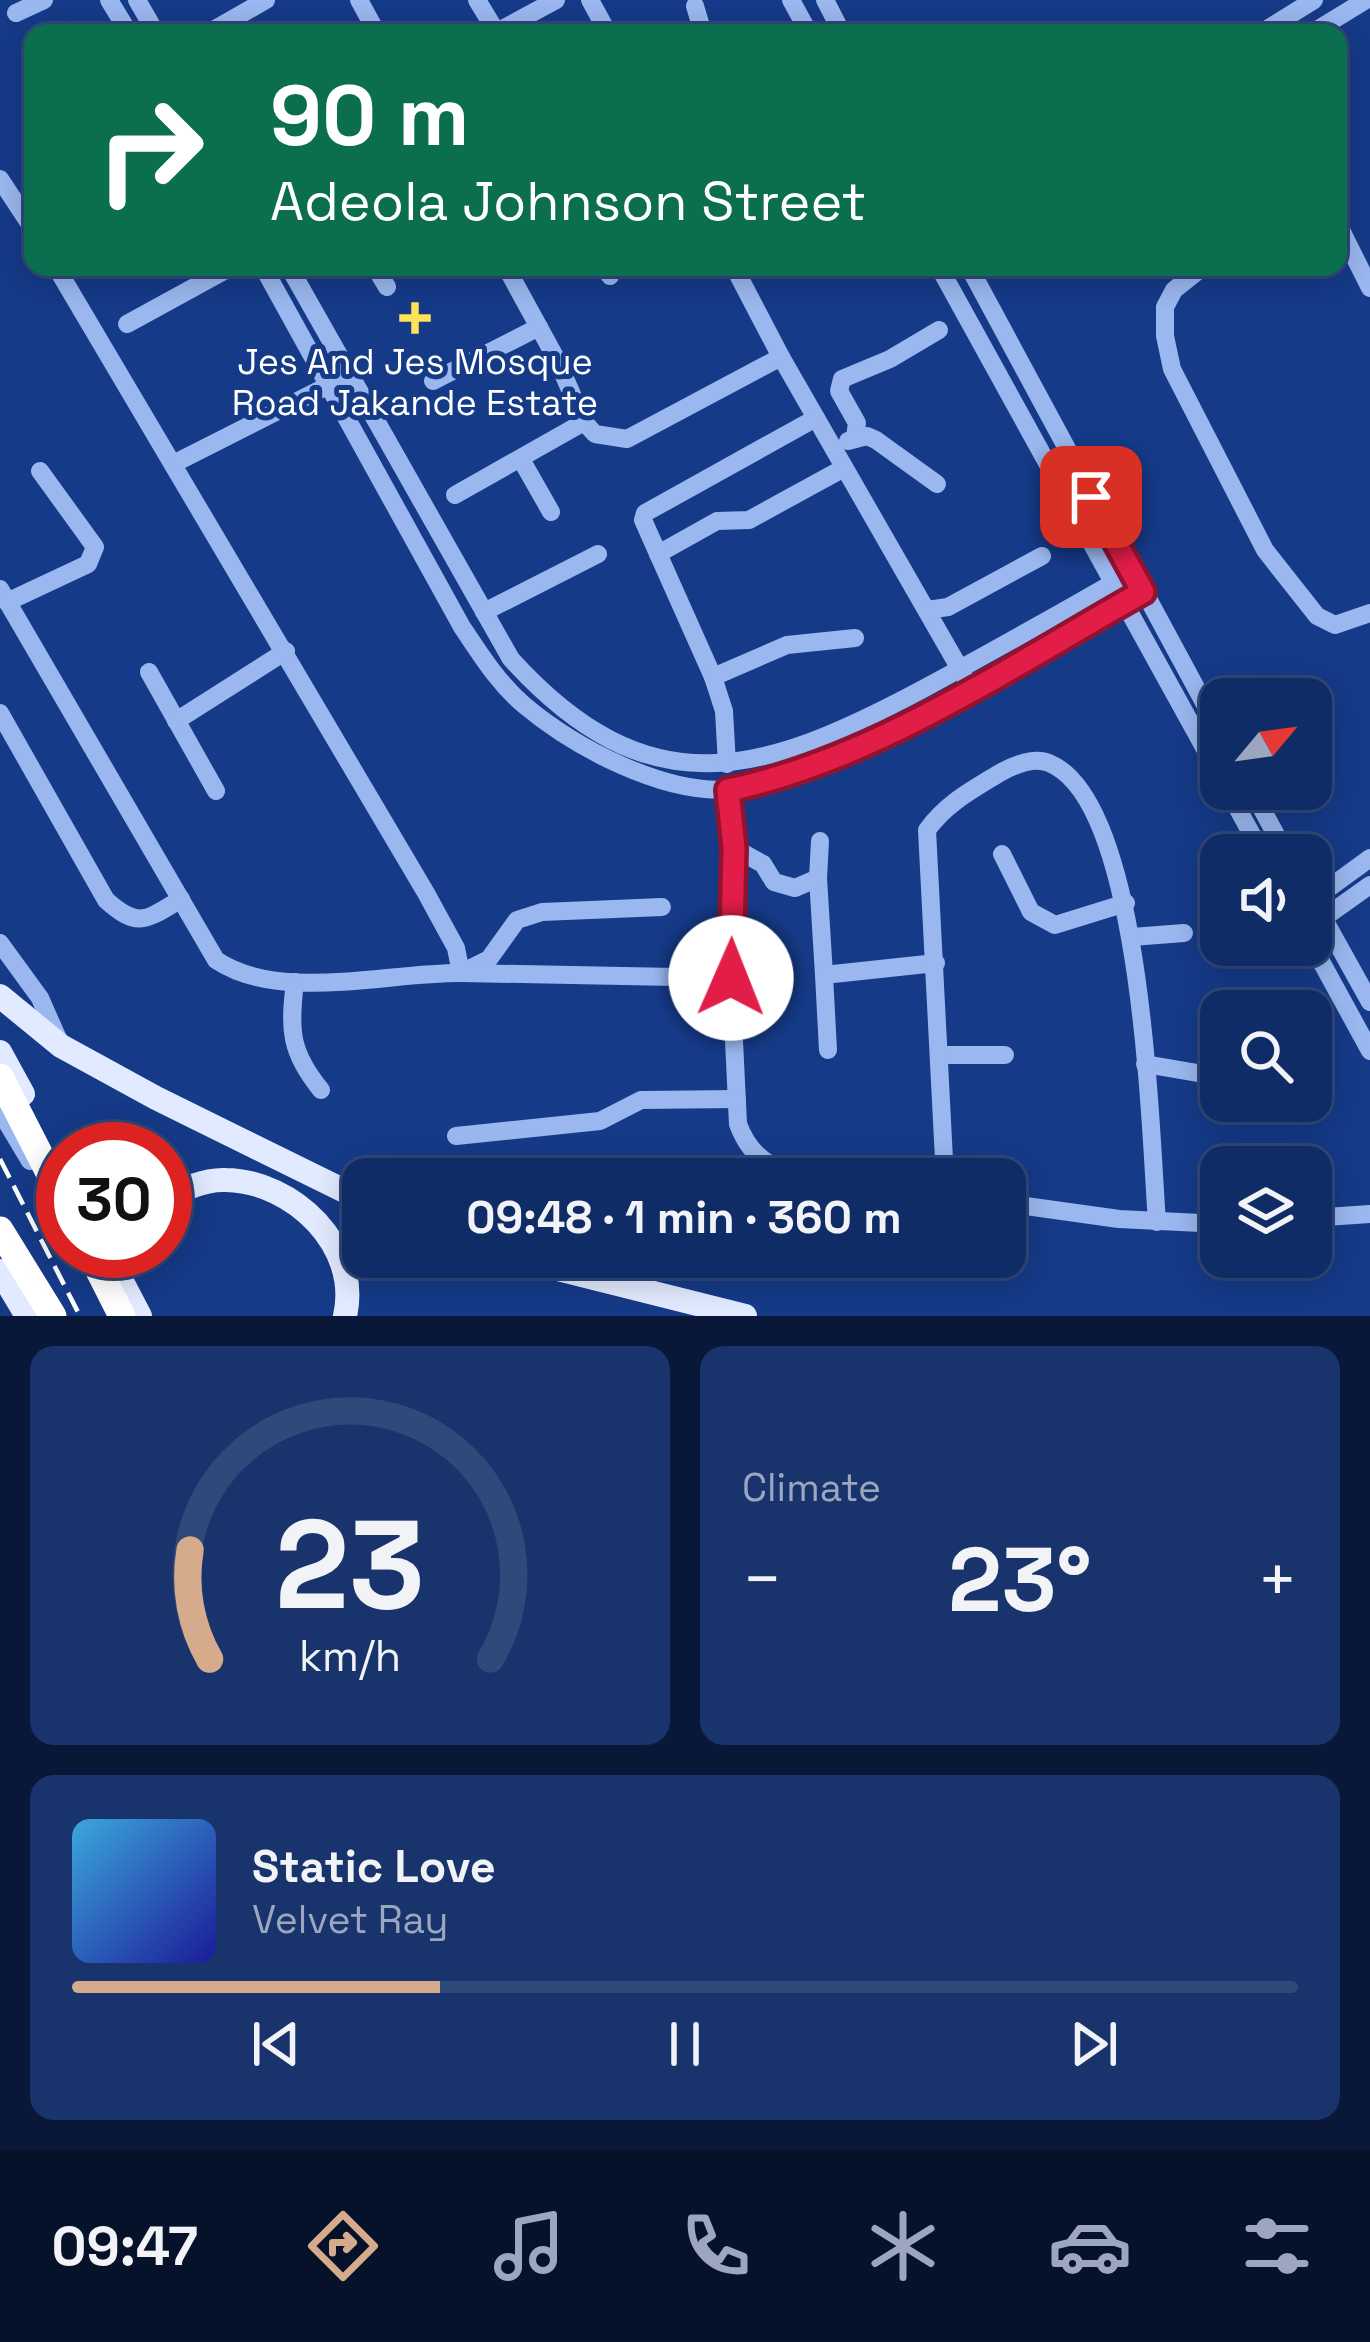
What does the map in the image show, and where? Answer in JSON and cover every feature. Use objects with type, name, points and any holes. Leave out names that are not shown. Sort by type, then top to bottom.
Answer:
[{"type":"highway","points":[[0,1077],[36,1147]]},
{"type":"highway","points":[[0,1230],[56,1316]]},
{"type":"highway","points":[[101,1278],[122,1316]]},
{"type":"main road","points":[[0,996],[61,1046],[342,1190]]},
{"type":"main road","points":[[0,1052],[37,1122]]},
{"type":"main road","points":[[192,1186],[223,1179],[260,1184],[289,1196],[318,1223],[337,1253],[347,1283],[345,1316]]},
{"type":"main road","points":[[0,1271],[23,1309]]},
{"type":"main road","points":[[123,1278],[140,1316]]},
{"type":"main road","points":[[594,1278],[745,1316]]},
{"type":"main road","points":[[0,1281],[23,1309]]},
{"type":"street","points":[[16,13],[44,0]]},
{"type":"street","points":[[224,24],[266,0]]},
{"type":"street","points":[[513,24],[556,0]]},
{"type":"street","points":[[1275,24],[1314,0]]},
{"type":"street","points":[[1327,24],[1366,0]]},
{"type":"street","points":[[695,6],[700,24]]},
{"type":"street","points":[[0,179],[24,215]]},
{"type":"street","points":[[1347,242],[1370,288]]},
{"type":"street","points":[[61,276],[457,948],[461,973]]},
{"type":"street","points":[[127,324],[215,276]]},
{"type":"street","points":[[268,276],[462,626],[494,675],[525,706],[634,772],[728,790],[797,772],[836,758],[971,688],[1143,592]]},
{"type":"street","points":[[301,276],[349,375],[511,659],[538,690],[642,753],[696,765],[727,764],[758,760],[826,739],[1132,572]]},
{"type":"street","points":[[381,276],[387,286]]},
{"type":"street","points":[[511,276],[584,422],[595,434],[627,439],[782,357]]},
{"type":"street","points":[[739,276],[971,688]]},
{"type":"street","points":[[944,276],[1200,740]]},
{"type":"street","points":[[974,276],[1200,696]]},
{"type":"street","points":[[1192,276],[1174,290],[1165,307],[1172,369],[1265,550],[1317,616],[1335,625],[1370,613]]},
{"type":"street","points":[[763,323],[784,311]]},
{"type":"street","points":[[433,381],[539,327]]},
{"type":"street","points":[[856,437],[857,424],[839,391],[842,380],[939,330]]},
{"type":"street","points":[[175,463],[349,375]]},
{"type":"street","points":[[727,764],[724,711],[713,676],[643,520],[645,513],[816,418]]},
{"type":"street","points":[[455,495],[584,422]]},
{"type":"street","points":[[833,449],[856,437],[876,440],[938,484]]},
{"type":"street","points":[[522,461],[551,512]]},
{"type":"street","points":[[658,554],[717,521],[749,520],[844,468]]},
{"type":"street","points":[[40,471],[95,547],[94,557],[88,564],[4,596],[216,960],[254,980],[295,982],[461,973],[731,978]]},
{"type":"street","points":[[697,485],[717,521]]},
{"type":"street","points":[[484,612],[598,554]]},
{"type":"street","points":[[927,610],[948,607],[1042,556]]},
{"type":"street","points":[[713,676],[787,645],[855,638]]},
{"type":"street","points":[[176,721],[286,651]]},
{"type":"street","points":[[149,672],[216,791]]},
{"type":"street","points":[[0,713],[106,900],[125,917],[141,920],[181,899]]},
{"type":"street","points":[[944,1158],[927,830],[943,809],[1007,769],[1030,760],[1048,762],[1083,793],[1126,903],[1157,1222]]},
{"type":"street","points":[[728,790],[734,848],[731,978],[738,1124],[745,1143],[761,1158]]},
{"type":"street","points":[[820,841],[828,1050]]},
{"type":"street","points":[[734,848],[763,864],[774,882],[795,888],[818,878]]},
{"type":"street","points":[[1002,854],[1031,912],[1055,925],[1126,903]]},
{"type":"street","points":[[1332,885],[1370,858]]},
{"type":"street","points":[[1332,913],[1370,885]]},
{"type":"street","points":[[461,973],[489,959],[517,920],[542,912],[662,907]]},
{"type":"street","points":[[1132,937],[1184,933]]},
{"type":"street","points":[[0,943],[40,998],[61,1046]]},
{"type":"street","points":[[1332,944],[1370,1001]]},
{"type":"street","points":[[824,975],[936,963]]},
{"type":"street","points":[[1323,966],[1370,1052]]},
{"type":"street","points":[[295,982],[296,1054],[321,1090]]},
{"type":"street","points":[[941,1055],[1004,1055]]},
{"type":"street","points":[[1145,1064],[1200,1073]]},
{"type":"street","points":[[456,1136],[600,1121],[641,1100],[737,1099]]},
{"type":"street","points":[[0,1111],[36,1172]]},
{"type":"street","points":[[1026,1206],[1200,1223]]},
{"type":"street","points":[[0,1210],[56,1316]]},
{"type":"street","points":[[1332,1217],[1370,1214]]},
{"type":"railway","points":[[0,1159],[80,1316]]},
{"type":"place","name":"Jes And Jes Mosque Road Jakande Estate","points":[[415,318]]},
{"type":"route","points":[[731,978],[734,848],[728,790],[797,772],[870,742],[1143,592],[1091,497]]}]
